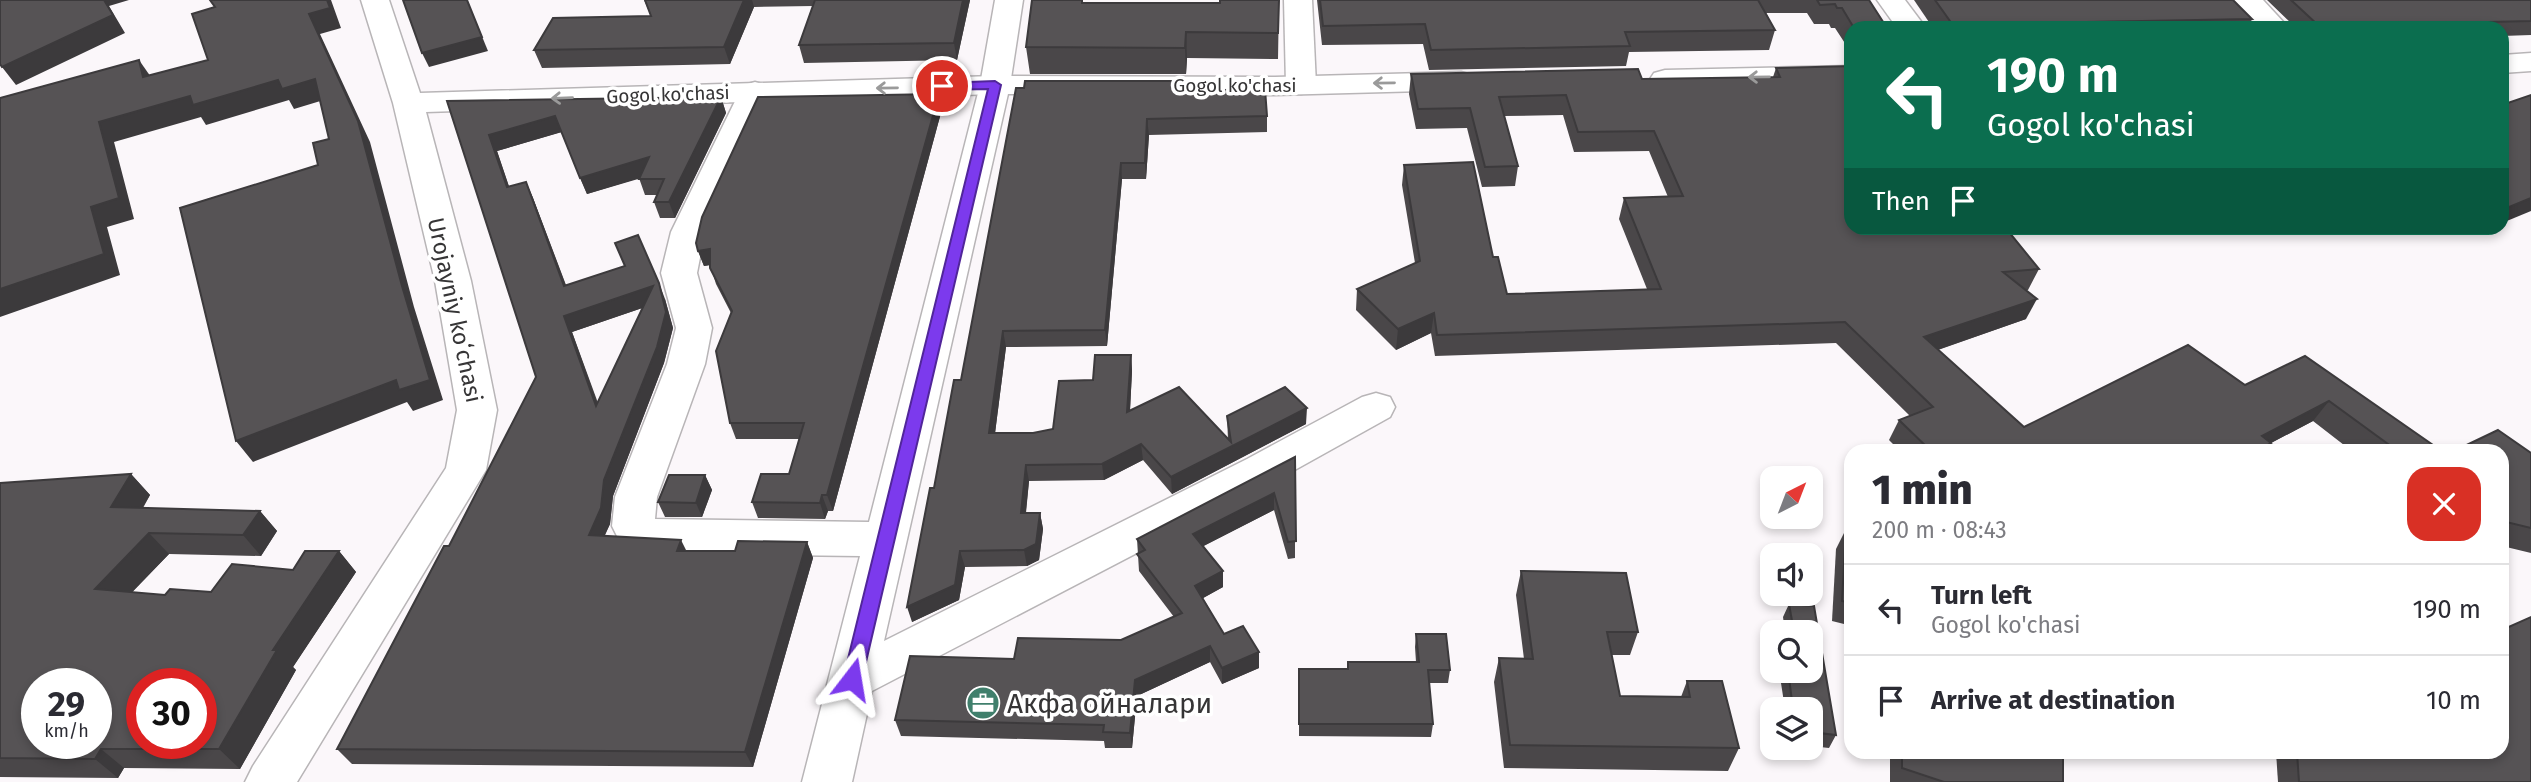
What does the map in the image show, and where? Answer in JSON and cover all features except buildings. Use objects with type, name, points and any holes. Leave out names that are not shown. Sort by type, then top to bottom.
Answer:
[{"type":"street","name":"Urоjayniy koʻchasi","points":[[270,782],[466,470],[477,410],[453,281],[408,103],[375,0]]},
{"type":"street","points":[[827,782],[995,85],[1009,0]]},
{"type":"street","points":[[1298,0],[1301,85]]},
{"type":"street","points":[[1891,0],[1907,21]]},
{"type":"street","points":[[2247,0],[2268,21]]},
{"type":"street","points":[[2509,64],[2531,62]]},
{"type":"street","points":[[1637,80],[1844,75]]},
{"type":"street","name":"Gogol ko'chasi","points":[[408,103],[995,85],[1301,85],[1493,80]]},
{"type":"street","points":[[755,91],[688,232],[678,273],[694,328],[686,364],[636,497],[634,526],[644,536],[887,539]]},
{"type":"street","points":[[852,679],[1261,470],[1377,407]]},
{"type":"place","name":"Акфа ойналари","points":[[983,703]]},
{"type":"route","points":[[852,679],[995,85],[942,86]]}]
